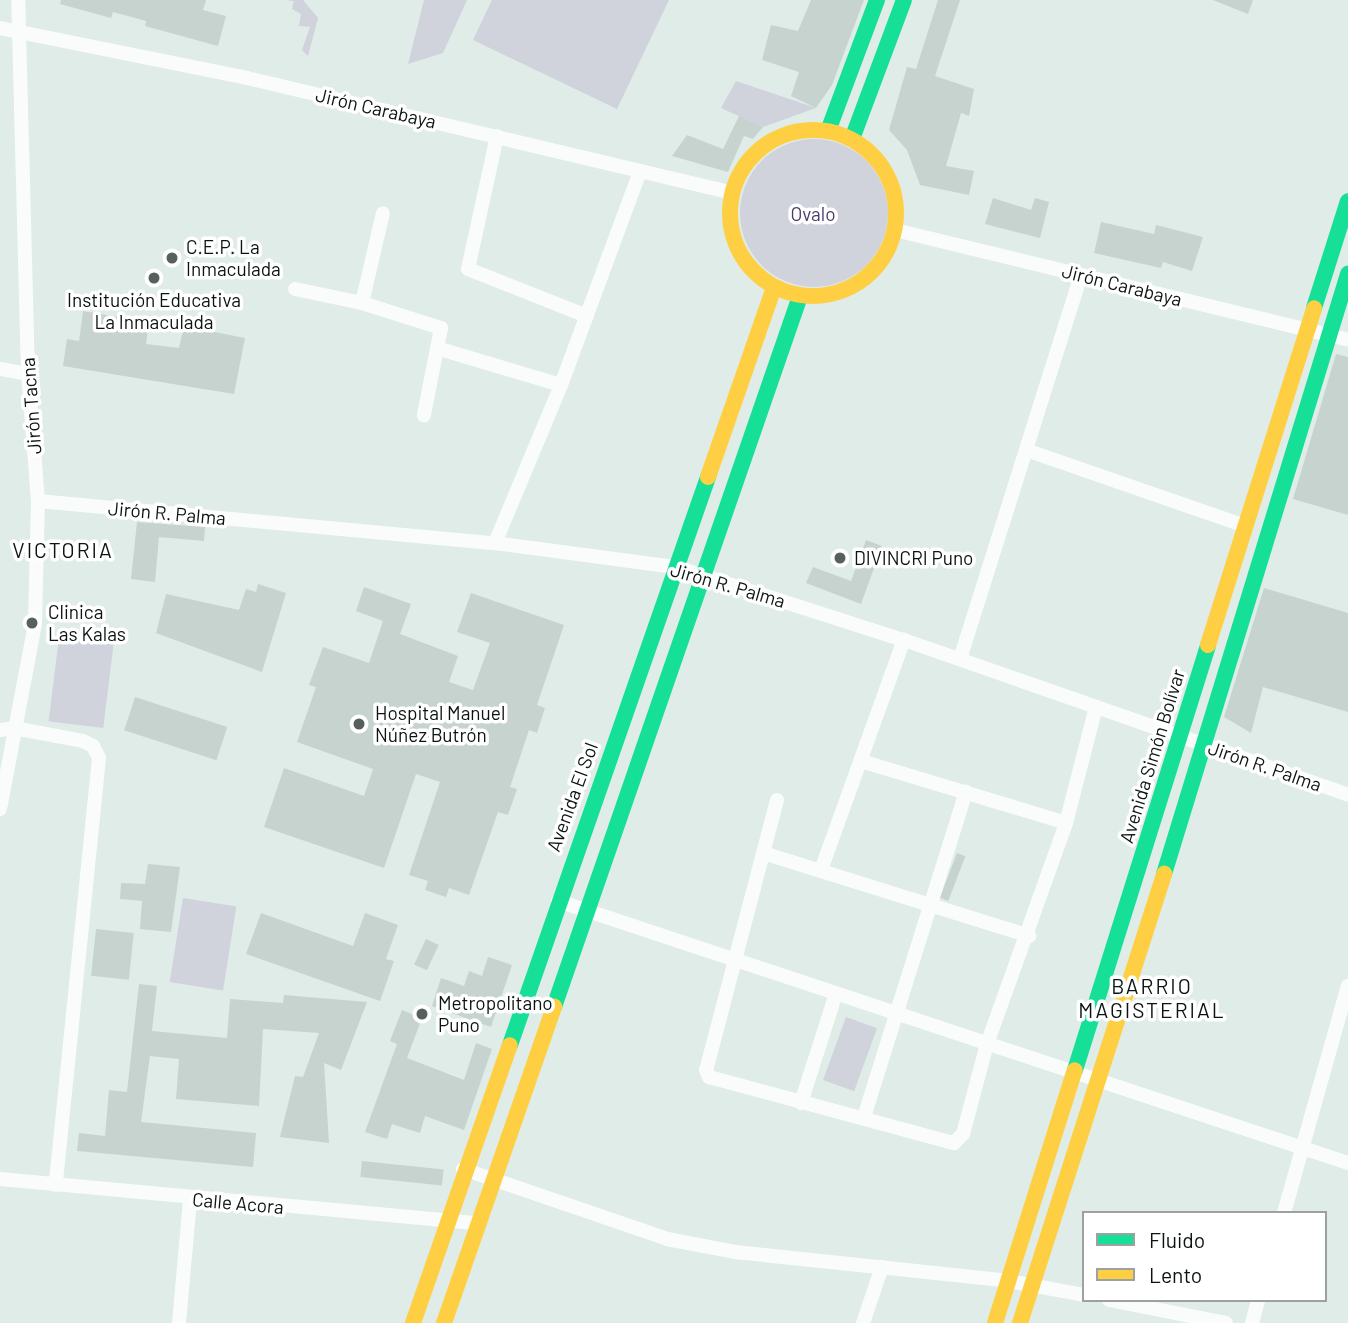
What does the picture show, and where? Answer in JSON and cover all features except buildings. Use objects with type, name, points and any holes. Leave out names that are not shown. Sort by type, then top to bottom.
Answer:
[{"type":"main road","points":[[828,131],[877,0]]},
{"type":"main road","points":[[852,139],[904,0]]},
{"type":"main road","points":[[803,130],[828,131],[852,139],[874,156],[889,178],[897,204],[895,230],[887,254],[871,274],[850,289],[825,296],[800,296],[774,286],[752,270],[737,247],[730,220],[732,193],[741,170],[758,150],[779,137],[803,130]]},
{"type":"main road","name":"Avenida Simón Bolívar","points":[[995,1323],[1077,1072],[1348,201]]},
{"type":"main road","points":[[1020,1323],[1100,1080],[1348,274]]},
{"type":"main road","name":"Avenida El Sol","points":[[413,1323],[445,1219],[774,286]]},
{"type":"main road","points":[[444,1323],[800,296]]},
{"type":"street","name":"Jirón Tacna","points":[[0,809],[7,729],[35,624],[38,500],[28,374],[18,0]]},
{"type":"street","name":"Jirón Carabaya","points":[[0,28],[247,78],[732,193]]},
{"type":"street","points":[[497,136],[468,269],[587,316]]},
{"type":"street","points":[[495,543],[561,385],[640,172]]},
{"type":"street","points":[[362,303],[383,213]]},
{"type":"street","name":"Jirón Carabaya","points":[[895,230],[1348,340]]},
{"type":"street","points":[[960,659],[1081,275]]},
{"type":"street","points":[[295,289],[436,323],[441,328],[440,349],[424,415]]},
{"type":"street","points":[[440,349],[561,385]]},
{"type":"street","points":[[0,369],[28,374]]},
{"type":"street","points":[[1026,450],[1246,526]]},
{"type":"street","name":"Jirón R. Palma","points":[[38,500],[495,543],[676,568],[904,640],[1348,795]]},
{"type":"street","points":[[821,870],[904,640]]},
{"type":"street","points":[[777,800],[706,1070],[709,1077],[802,1103],[863,1116],[949,1143],[959,1140],[987,1044],[1029,936],[1066,824],[1096,707]]},
{"type":"street","points":[[7,729],[83,741],[93,746],[99,758],[57,1185]]},
{"type":"street","points":[[861,761],[1066,824]]},
{"type":"street","points":[[863,1116],[927,907],[966,792]]},
{"type":"street","points":[[763,853],[927,907],[1029,936]]},
{"type":"street","points":[[558,901],[734,957],[896,1014],[1348,1163]]},
{"type":"street","points":[[1285,1211],[1348,986]]},
{"type":"street","points":[[802,1103],[836,993]]},
{"type":"street","points":[[463,1169],[667,1239],[735,1252],[1009,1281],[1082,1295]]},
{"type":"street","name":"Calle Acora","points":[[0,1179],[190,1199],[477,1223]]},
{"type":"street","points":[[179,1323],[190,1199]]},
{"type":"street","points":[[863,1323],[882,1267]]},
{"type":"street","points":[[1120,1302],[1226,1323]]},
{"type":"street","points":[[1252,1323],[1257,1302]]},
{"type":"green space","points":[[285,0],[303,0],[318,18],[308,56],[302,50],[310,27],[299,26],[301,14],[292,9],[294,1]]},
{"type":"green space","points":[[424,0],[467,0],[443,53],[408,64]]},
{"type":"green space","points":[[492,0],[669,0],[617,109],[473,40]]},
{"type":"green space","points":[[736,81],[816,108],[763,127],[721,108]]},
{"type":"green space","name":"Ovalo","points":[[814,139],[842,145],[855,151],[866,161],[876,172],[882,185],[888,213],[882,241],[876,254],[866,265],[855,275],[842,281],[814,287],[786,281],[773,275],[762,265],[752,254],[746,241],[740,213],[746,185],[752,172],[762,161],[773,151],[786,145]]},
{"type":"green space","points":[[60,629],[115,636],[103,728],[49,721]]},
{"type":"green space","points":[[183,898],[236,906],[223,990],[170,982]]},
{"type":"green space","points":[[846,1017],[877,1028],[854,1091],[823,1080]]},
{"type":"traffic: fast","points":[[828,131],[877,0]]},
{"type":"traffic: fast","points":[[852,139],[904,0]]},
{"type":"traffic: fast","points":[[1314,308],[1348,201]]},
{"type":"traffic: fast","points":[[1164,874],[1348,274]]},
{"type":"traffic: fast","points":[[554,1007],[800,296]]},
{"type":"traffic: fast","points":[[510,1045],[708,477]]},
{"type":"traffic: fast","points":[[1075,1070],[1208,645]]},
{"type":"traffic: slow","points":[[813,130],[845,136],[872,154],[890,181],[896,213],[890,245],[872,272],[845,290],[813,296],[781,290],[754,272],[736,245],[730,213],[736,181],[754,154],[781,136],[813,130]]},
{"type":"traffic: slow","points":[[708,477],[774,287]]},
{"type":"traffic: slow","points":[[1208,645],[1314,308]]},
{"type":"traffic: slow","points":[[1020,1323],[1164,874]]},
{"type":"traffic: slow","points":[[444,1323],[554,1007]]},
{"type":"traffic: slow","points":[[413,1323],[510,1045]]},
{"type":"traffic: slow","points":[[995,1323],[1075,1070]]},
{"type":"place","name":"C.E.P. La Inmaculada","points":[[172,258]]},
{"type":"place","name":"Institución Educativa La Inmaculada","points":[[154,278]]},
{"type":"place","name":"DIVINCRI Puno","points":[[840,558]]},
{"type":"place","name":"Clinica Las Kalas","points":[[32,623]]},
{"type":"place","name":"Hospital Manuel Núñez Butrón","points":[[359,724]]},
{"type":"place","name":"Metropolitano Puno","points":[[422,1014]]},
{"type":"district","name":"VICTORIA","points":[[63,550]]},
{"type":"district","name":"BARRIO MAGISTERIAL","points":[[1152,998]]}]
